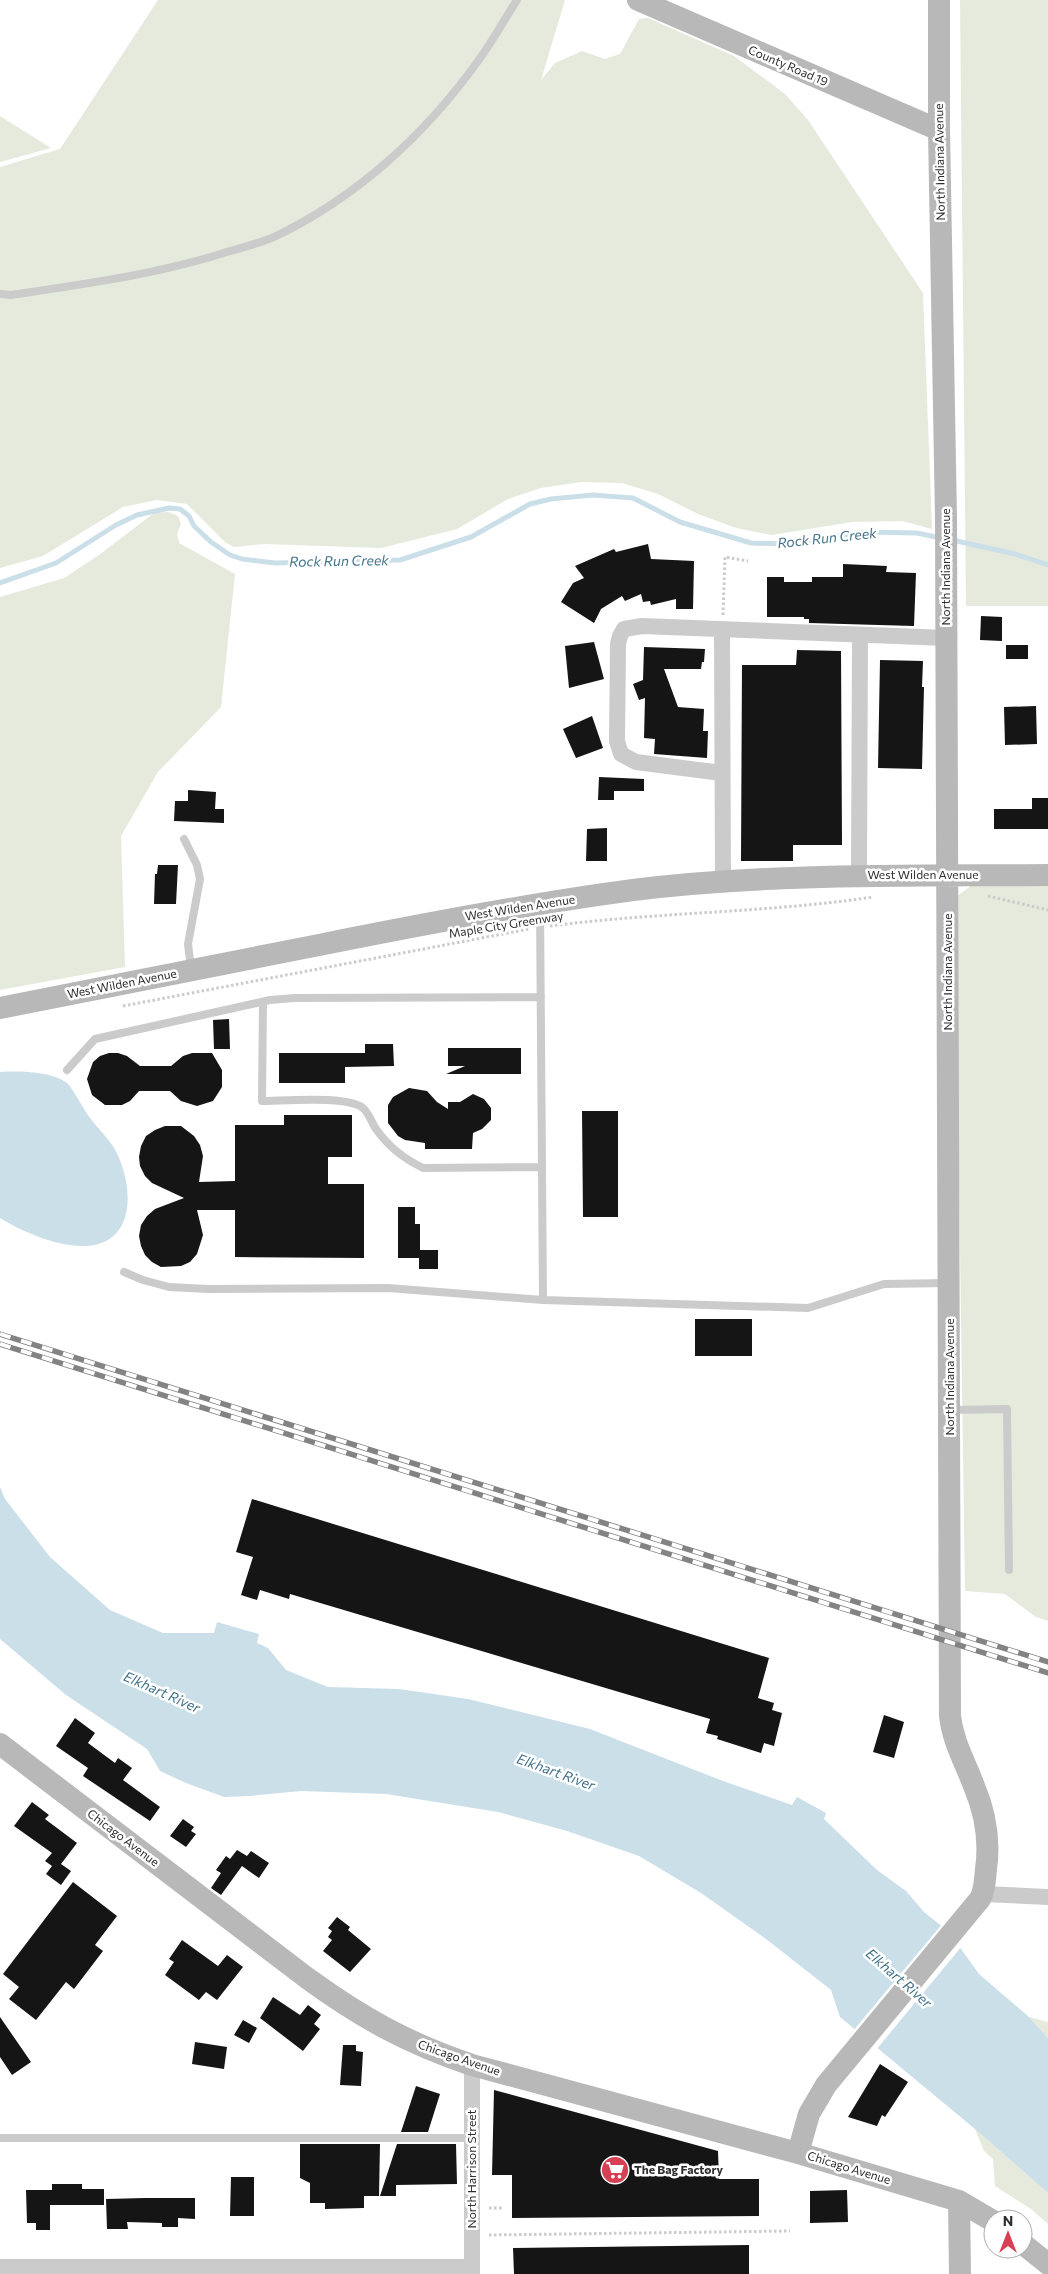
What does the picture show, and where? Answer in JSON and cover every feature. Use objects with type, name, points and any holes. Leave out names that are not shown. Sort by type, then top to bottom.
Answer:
[{"type":"street","name":"County Road 19","points":[[638,0],[939,130]]},
{"type":"street","name":"North Indiana Avenue","points":[[798,2153],[809,2114],[817,2098],[830,2079],[856,2051],[957,1929],[983,1894],[988,1862],[987,1831],[982,1808],[975,1787],[957,1748],[950,1716],[946,519],[939,130],[939,0]]},
{"type":"street","points":[[722,773],[636,762],[621,754],[617,741],[618,644],[624,629],[642,626],[946,638]]},
{"type":"street","points":[[722,630],[723,882]]},
{"type":"street","points":[[859,875],[860,636]]},
{"type":"street","name":"West Wilden Avenue","points":[[0,1008],[393,930],[540,904],[634,890],[723,882],[859,875],[1048,875]]},
{"type":"street","name":"Chicago Avenue","points":[[0,1744],[348,2008],[416,2044],[472,2065],[798,2153],[959,2201],[983,2215]]},
{"type":"street","points":[[983,1894],[1048,1897]]},
{"type":"street","name":"North Harrison Street","points":[[472,2065],[472,2270]]},
{"type":"street","points":[[959,2201],[960,2274]]},
{"type":"street","points":[[1033,2252],[1048,2264]]},
{"type":"street","points":[[0,2267],[197,2271],[472,2270]]},
{"type":"lane","points":[[0,294],[12,295],[85,284],[198,262],[273,238],[332,204],[386,164],[433,119],[479,60],[516,0]]},
{"type":"lane","points":[[184,839],[197,865],[200,879],[188,944],[191,970]]},
{"type":"lane","points":[[540,904],[543,1300]]},
{"type":"lane","points":[[67,1070],[95,1039],[263,1002],[294,998],[541,996]]},
{"type":"lane","points":[[263,1002],[262,1101],[351,1102],[364,1109],[375,1128],[388,1144],[405,1159],[423,1168],[542,1167]]},
{"type":"lane","points":[[124,1272],[143,1280],[169,1286],[208,1288],[388,1288],[543,1300],[808,1308],[884,1284],[950,1283]]},
{"type":"lane","points":[[950,1410],[1007,1409],[1009,1570]]},
{"type":"lane","points":[[0,2138],[472,2138]]},
{"type":"path","points":[[722,630],[725,557],[748,561]]},
{"type":"path","points":[[980,894],[1048,910]]},
{"type":"path","name":"Maple City Greenway","points":[[118,1006],[510,932],[610,918],[827,904],[883,895]]},
{"type":"path","points":[[489,2208],[503,2208]]},
{"type":"path","points":[[489,2236],[790,2231]]},
{"type":"shaded area","points":[[158,0],[565,0],[541,80],[555,63],[582,51],[605,59],[620,54],[639,19],[648,18],[734,56],[785,94],[808,120],[923,293],[932,529],[902,521],[852,522],[772,535],[736,528],[698,514],[658,494],[622,483],[581,482],[541,488],[508,499],[457,529],[381,548],[264,544],[234,547],[226,543],[187,504],[156,500],[123,507],[43,556],[0,568],[0,167],[60,149]]},
{"type":"shaded area","points":[[960,0],[1048,0],[1048,606],[966,606]]},
{"type":"shaded area","points":[[0,116],[51,148],[0,162]]},
{"type":"shaded area","points":[[168,512],[178,516],[181,524],[177,534],[179,543],[235,574],[221,707],[158,772],[121,836],[125,967],[0,990],[0,597],[64,578],[99,555],[154,513]]},
{"type":"shaded area","points":[[972,885],[1048,885],[1048,1621],[1036,1617],[1005,1594],[965,1591],[955,905],[956,897]]},
{"type":"shaded area","points":[[1029,2017],[1048,2022],[1048,2038]]},
{"type":"shaded area","points":[[975,2129],[1048,2193],[1048,2224],[1033,2209],[995,2186],[993,2159],[984,2151]]},
{"type":"water","points":[[0,1072],[44,1074],[67,1083],[90,1118],[113,1147],[124,1172],[128,1202],[125,1217],[116,1233],[103,1242],[87,1246],[68,1245],[31,1234],[0,1218]]},
{"type":"water","name":"Elkhart River","points":[[0,1487],[5,1499],[50,1557],[110,1610],[163,1633],[214,1633],[217,1622],[259,1634],[257,1643],[268,1648],[286,1670],[328,1687],[399,1689],[468,1699],[590,1729],[723,1781],[792,1805],[797,1797],[826,1813],[824,1819],[877,1870],[906,1891],[924,1912],[949,1932],[979,1974],[1029,2017],[1048,2038],[1048,2193],[975,2129],[840,2017],[831,1990],[766,1939],[701,1893],[639,1856],[567,1831],[498,1812],[386,1794],[301,1791],[224,1797],[160,1771],[147,1749],[66,1695],[0,1639]]},
{"type":"pier","points":[[943,1923],[951,1930],[962,1946],[876,2050],[853,2031]]},
{"type":"building","points":[[648,544],[651,559],[694,561],[693,609],[676,609],[676,599],[651,605],[650,601],[643,602],[641,594],[625,601],[622,596],[601,609],[594,623],[561,602],[573,583],[584,578],[575,566],[614,549],[616,552]]},
{"type":"building","points":[[843,564],[887,566],[886,572],[916,573],[914,626],[809,623],[809,619],[804,619],[804,617],[767,617],[767,577],[784,577],[784,582],[812,582],[812,577],[843,577]]},
{"type":"building","points":[[981,616],[1002,617],[1002,641],[980,640]]},
{"type":"building","points":[[594,642],[604,679],[569,688],[565,646]]},
{"type":"building","points":[[1006,645],[1028,645],[1028,659],[1006,659]]},
{"type":"building","points":[[644,647],[705,649],[704,662],[702,662],[701,669],[664,669],[678,707],[704,709],[703,731],[708,731],[707,758],[654,754],[655,739],[644,738],[645,698],[639,700],[633,684],[643,680]]},
{"type":"building","points":[[797,650],[841,651],[842,845],[793,845],[793,861],[741,861],[742,665],[796,665]]},
{"type":"building","points":[[880,660],[923,661],[922,769],[878,768]]},
{"type":"building","points":[[1036,706],[1037,744],[1005,745],[1004,707]]},
{"type":"building","points":[[592,716],[603,748],[576,758],[563,729]]},
{"type":"building","points":[[599,777],[644,779],[644,791],[614,791],[614,800],[598,800]]},
{"type":"building","points":[[188,790],[216,792],[215,809],[224,809],[224,823],[174,821],[175,801],[188,801]]},
{"type":"building","points":[[1032,798],[1048,798],[1048,829],[994,829],[994,809],[1032,809]]},
{"type":"building","points":[[607,828],[607,861],[586,861],[587,829]]},
{"type":"building","points":[[158,865],[178,865],[176,904],[154,904],[155,874],[157,874]]},
{"type":"building","points":[[229,1019],[230,1049],[214,1049],[213,1020]]},
{"type":"building","points":[[365,1044],[393,1044],[394,1066],[345,1067],[345,1083],[279,1083],[279,1053],[365,1053]]},
{"type":"building","points":[[448,1048],[521,1048],[521,1074],[446,1074],[465,1066],[448,1066]]},
{"type":"building","points":[[109,1053],[127,1056],[140,1066],[171,1066],[183,1056],[192,1053],[212,1053],[222,1070],[222,1087],[213,1101],[197,1106],[181,1101],[170,1091],[139,1091],[130,1101],[122,1105],[105,1105],[92,1095],[87,1079],[93,1062],[100,1056]]},
{"type":"building","points":[[409,1088],[427,1091],[437,1102],[448,1109],[448,1102],[460,1102],[473,1094],[484,1099],[491,1108],[491,1120],[482,1129],[473,1133],[472,1149],[425,1149],[425,1143],[405,1140],[398,1136],[388,1123],[388,1105],[393,1097]]},
{"type":"building","points":[[582,1111],[618,1111],[618,1217],[583,1217]]},
{"type":"building","points":[[284,1115],[352,1115],[352,1157],[328,1157],[328,1184],[364,1184],[364,1258],[235,1257],[235,1210],[197,1210],[203,1235],[197,1254],[190,1262],[181,1266],[161,1267],[152,1262],[145,1255],[141,1246],[139,1236],[141,1225],[155,1209],[184,1198],[152,1183],[145,1176],[140,1166],[139,1157],[141,1146],[146,1136],[165,1126],[181,1126],[194,1136],[200,1145],[203,1156],[199,1182],[235,1181],[235,1125],[284,1125]]},
{"type":"building","points":[[398,1207],[415,1207],[415,1224],[420,1224],[420,1250],[438,1250],[438,1269],[419,1269],[419,1258],[398,1258]]},
{"type":"building","points":[[695,1319],[752,1319],[752,1356],[695,1356]]},
{"type":"building","points":[[252,1499],[769,1658],[758,1698],[774,1703],[772,1710],[782,1713],[774,1746],[764,1743],[761,1753],[717,1739],[718,1736],[706,1733],[710,1719],[290,1594],[289,1599],[260,1590],[257,1600],[241,1595],[253,1557],[236,1552]]},
{"type":"building","points":[[884,1715],[904,1722],[894,1758],[873,1752]]},
{"type":"building","points":[[75,1718],[95,1733],[88,1743],[115,1763],[118,1758],[132,1768],[123,1780],[160,1807],[150,1821],[83,1776],[88,1768],[56,1746]]},
{"type":"building","points":[[32,1802],[49,1815],[45,1819],[77,1843],[61,1864],[71,1871],[61,1885],[46,1874],[52,1866],[45,1861],[52,1853],[14,1826]]},
{"type":"building","points":[[183,1819],[194,1827],[191,1831],[196,1834],[186,1847],[170,1836]]},
{"type":"building","points":[[237,1850],[247,1856],[251,1851],[269,1863],[259,1878],[242,1866],[221,1895],[211,1888],[221,1873],[216,1870],[226,1856],[230,1859]]},
{"type":"building","points":[[73,1882],[117,1916],[95,1945],[103,1951],[74,1989],[66,1982],[36,2020],[9,1999],[19,1987],[3,1974]]},
{"type":"building","points":[[337,1917],[350,1927],[348,1930],[371,1949],[350,1972],[323,1951],[332,1940],[328,1937],[332,1931],[328,1928]]},
{"type":"building","points":[[182,1940],[218,1966],[227,1955],[243,1967],[217,2000],[206,1992],[199,2000],[165,1975],[174,1962],[169,1959]]},
{"type":"building","points":[[273,1997],[300,2015],[308,2005],[321,2015],[314,2024],[320,2029],[303,2051],[260,2018]]},
{"type":"building","points":[[0,2017],[31,2062],[12,2075],[0,2057]]},
{"type":"building","points":[[243,2020],[257,2028],[249,2043],[234,2035]]},
{"type":"building","points":[[195,2042],[227,2047],[224,2069],[192,2064]]},
{"type":"building","points":[[343,2045],[356,2045],[356,2051],[363,2052],[361,2086],[340,2085]]},
{"type":"building","points":[[880,2064],[908,2082],[885,2117],[882,2115],[877,2126],[848,2117]]},
{"type":"building","points":[[416,2086],[440,2094],[428,2132],[401,2132]]},
{"type":"building","points":[[494,2090],[718,2151],[719,2179],[759,2179],[759,2216],[512,2218],[512,2175],[492,2175]]},
{"type":"building","points":[[300,2144],[380,2144],[379,2196],[364,2196],[364,2208],[325,2209],[325,2203],[310,2203],[310,2183],[300,2178]]},
{"type":"building","points":[[397,2144],[456,2144],[457,2184],[396,2185],[396,2196],[380,2196]]},
{"type":"building","points":[[231,2177],[254,2177],[254,2216],[230,2216]]},
{"type":"building","points":[[52,2184],[82,2184],[82,2189],[104,2189],[104,2205],[50,2205],[50,2230],[36,2230],[36,2223],[27,2223],[26,2190],[52,2190]]},
{"type":"building","points":[[847,2190],[848,2222],[810,2223],[810,2191]]},
{"type":"building","points":[[195,2198],[195,2219],[178,2218],[178,2227],[162,2227],[162,2223],[127,2222],[128,2229],[107,2229],[106,2199]]},
{"type":"building","points":[[749,2245],[749,2274],[514,2274],[513,2248]]},
{"type":"waterway","name":"Rock Run Creek","points":[[0,583],[56,563],[116,525],[137,515],[169,508],[180,509],[189,516],[194,526],[211,542],[230,555],[242,559],[275,563],[400,560],[471,537],[530,504],[551,499],[593,495],[633,498],[680,522],[751,543],[785,544],[864,532],[917,533],[941,538]]},
{"type":"waterway","name":"Rock Run Creek","points":[[952,540],[1015,554],[1048,565]]},
{"type":"railway","points":[[0,1334],[1048,1662]]},
{"type":"railway","points":[[0,1344],[1048,1673]]},
{"type":"place","name":"The Bag Factory","points":[[615,2170]]}]
